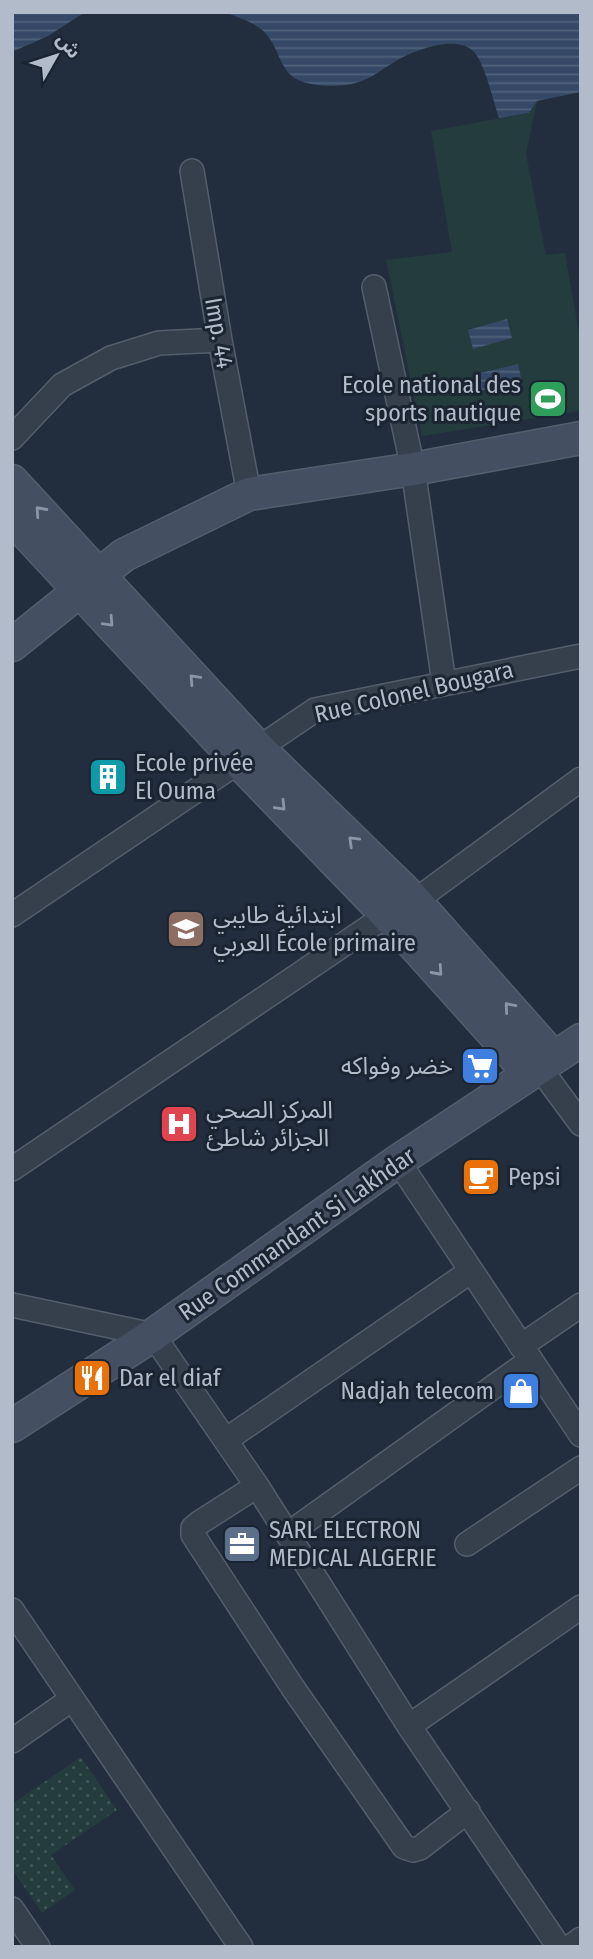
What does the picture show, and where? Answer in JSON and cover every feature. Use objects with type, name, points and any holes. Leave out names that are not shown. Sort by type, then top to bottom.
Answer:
[{"type":"street","name":"Imp. 44","points":[[192,171],[249,494]]},
{"type":"street","points":[[374,287],[413,469],[444,683]]},
{"type":"street","points":[[12,438],[62,385],[111,358],[159,343],[220,340]]},
{"type":"street","points":[[12,645],[124,555],[249,494],[413,469],[581,438]]},
{"type":"street","points":[[12,481],[89,582],[248,755],[401,908],[559,1058],[581,1124]]},
{"type":"street","points":[[12,518],[89,582]]},
{"type":"street","name":"Rue Colonel Bougara","points":[[12,915],[314,710],[581,656]]},
{"type":"street","points":[[12,1169],[401,908],[581,779]]},
{"type":"street","name":"Rue Commandant Si Lakhdar","points":[[12,1426],[153,1335],[398,1161],[559,1058]]},
{"type":"street","points":[[398,1161],[581,1435]]},
{"type":"street","points":[[226,1440],[471,1271]]},
{"type":"street","points":[[12,1305],[153,1335],[257,1486],[409,1726],[559,1947]]},
{"type":"street","points":[[288,1534],[526,1353],[581,1305]]},
{"type":"street","points":[[467,1544],[581,1468]]},
{"type":"street","points":[[257,1486],[194,1528],[193,1535],[293,1688],[404,1847],[413,1850],[419,1848],[468,1811]]},
{"type":"street","points":[[409,1726],[581,1607]]},
{"type":"street","points":[[12,1610],[241,1947]]},
{"type":"street","points":[[12,1741],[72,1699]]},
{"type":"street","points":[[12,1909],[38,1947]]},
{"type":"street","points":[[570,1947],[581,1939]]},
{"type":"green space","points":[[537,101],[526,154],[546,255],[565,253],[581,344],[581,411],[422,436],[386,260],[452,252],[431,131],[529,113]]},
{"type":"green space","points":[[81,1757],[117,1810],[51,1855],[75,1890],[42,1913],[12,1869],[12,1804]]},
{"type":"water","points":[[12,12],[85,12],[48,36],[12,52]]},
{"type":"water","points":[[225,12],[581,12],[581,92],[537,101],[529,113],[499,118],[479,59],[468,47],[458,44],[436,45],[414,52],[372,76],[351,84],[311,84],[293,77],[287,71],[263,31]]},
{"type":"water","points":[[507,319],[512,338],[473,349],[468,330]]},
{"type":"water","points":[[518,364],[522,382],[480,391],[476,374]]},
{"type":"place","name":"Ecole national des sports nautique","points":[[548,399]]},
{"type":"place","name":"Ecole privée El Ouma","points":[[108,777]]},
{"type":"place","name":"ابتدائية طايبي العربي École primaire","points":[[186,929]]},
{"type":"place","name":"خضر وفواكه","points":[[480,1066]]},
{"type":"place","name":"المركز الصحي الجزائر شاطئ","points":[[179,1124]]},
{"type":"place","name":"Pepsi","points":[[481,1177]]},
{"type":"place","name":"Dar el diaf","points":[[92,1378]]},
{"type":"place","name":"Nadjah telecom","points":[[521,1391]]},
{"type":"place","name":"SARL ELECTRON MEDICAL ALGERIE","points":[[242,1544]]}]
